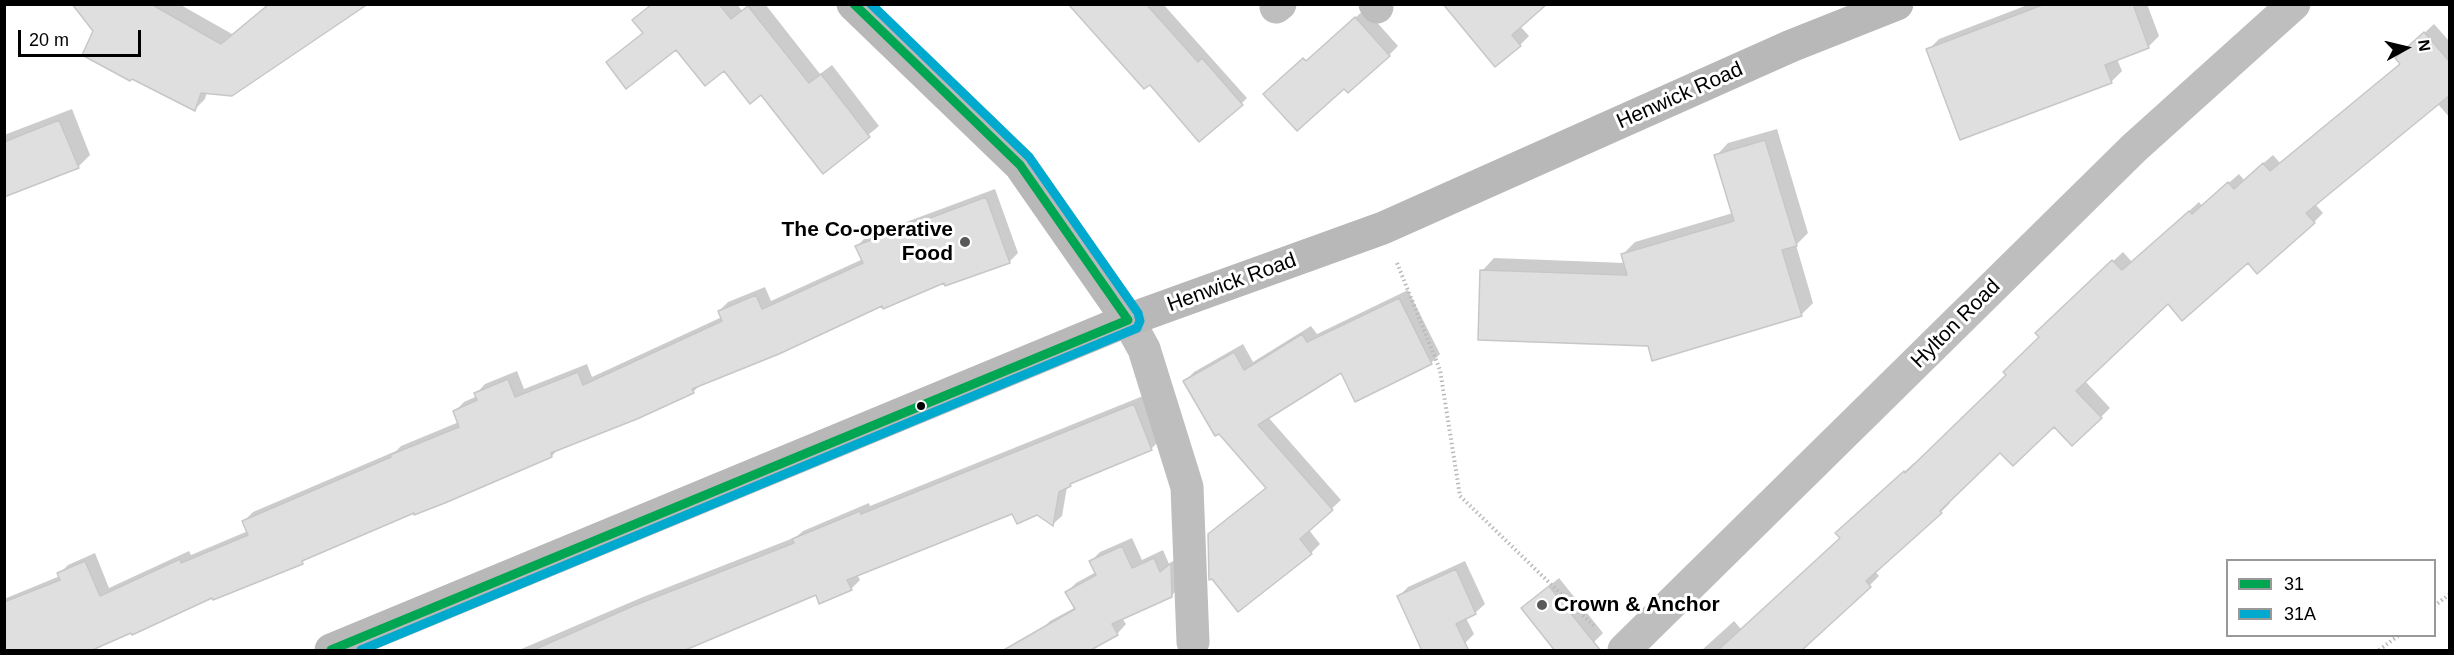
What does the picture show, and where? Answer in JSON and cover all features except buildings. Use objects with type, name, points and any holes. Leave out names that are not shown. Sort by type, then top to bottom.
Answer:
[{"type":"main road","points":[[853,4],[1020,165],[1128,320],[1144,350],[1187,487],[1192,642]]},
{"type":"main road","name":"Henwick Road","points":[[331,651],[1128,320],[1383,228],[1791,46],[1896,4]]},
{"type":"main road","name":"Hylton Road","points":[[1613,642],[2134,148],[2294,4]]},
{"type":"path","points":[[1383,228],[1440,370],[1460,496],[1613,642]]},
{"type":"path","points":[[2436,604],[2450,594]]},
{"type":"path","points":[[2379,651],[2397,637]]},
{"type":"transit line","name":"31","points":[[331,650],[1128,320],[1020,165],[854,4]]},
{"type":"transit line","name":"31A","points":[[361,650],[1137,328],[1140,321],[1138,313],[1029,157],[871,4]]},
{"type":"place","name":"The Co-operative Food","points":[[965,242]]},
{"type":"place","name":"Crown & Anchor","points":[[1542,605]]}]
